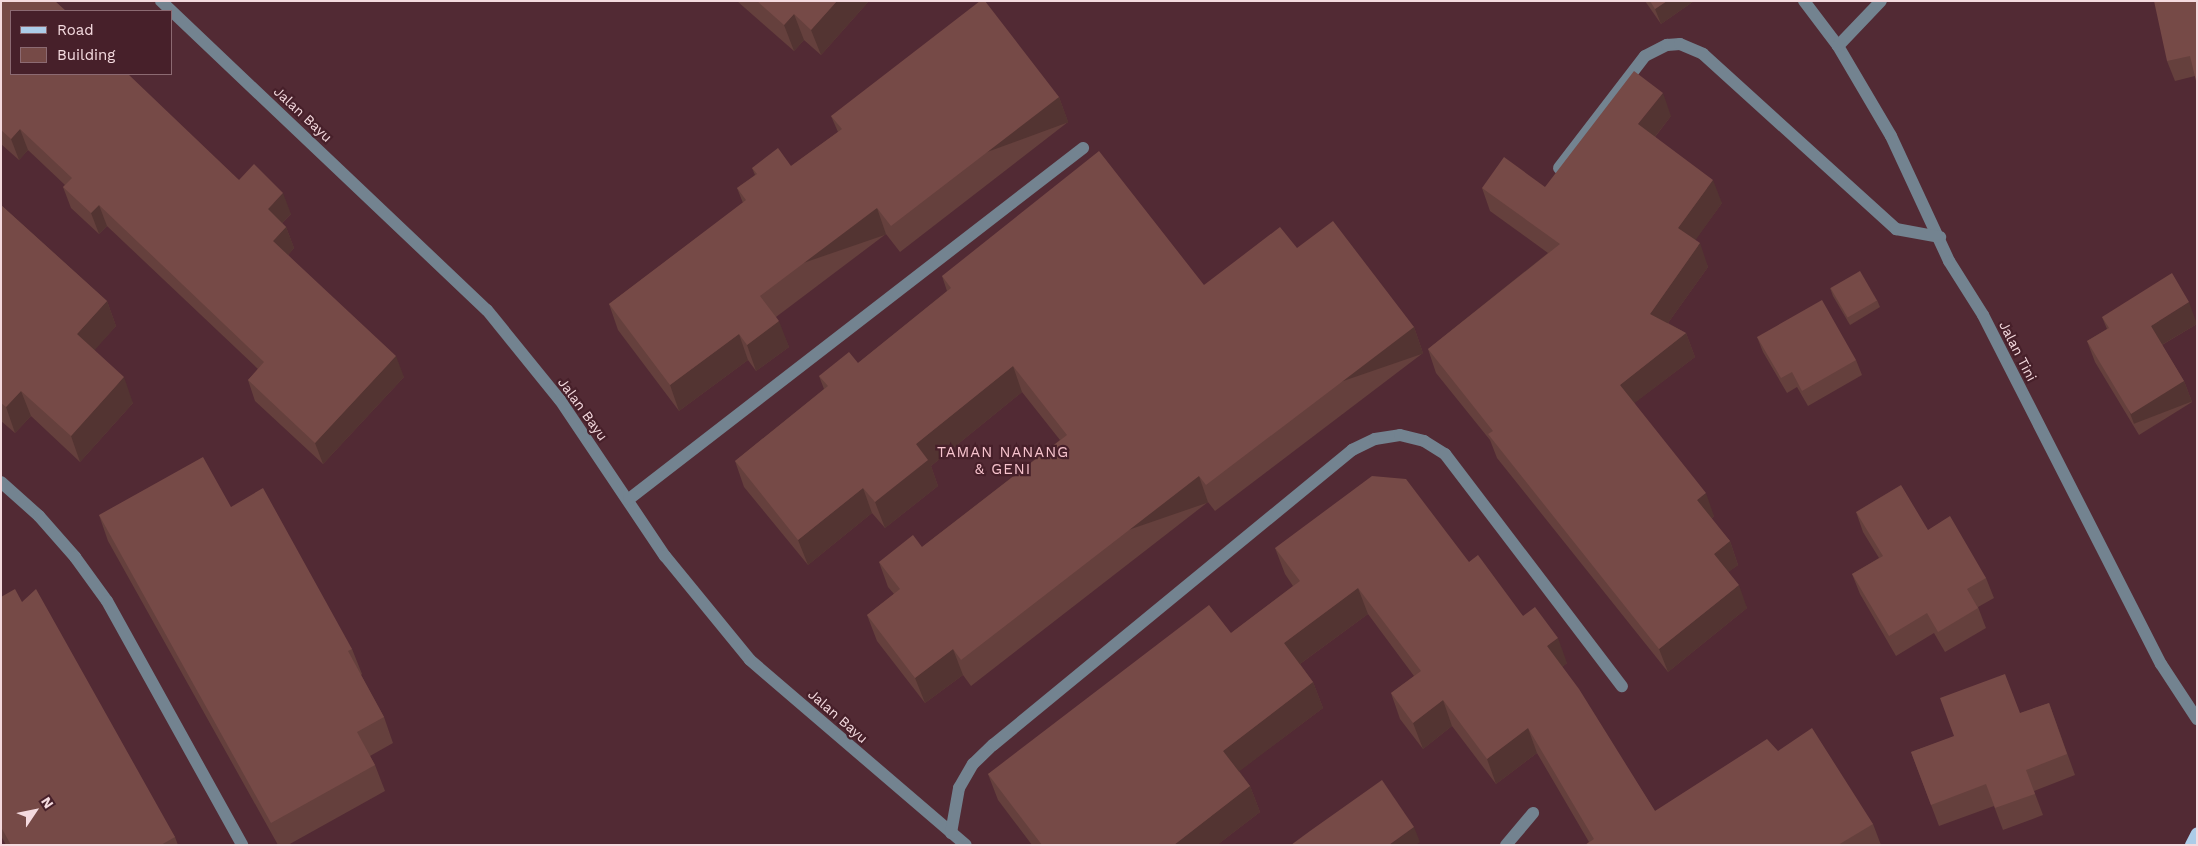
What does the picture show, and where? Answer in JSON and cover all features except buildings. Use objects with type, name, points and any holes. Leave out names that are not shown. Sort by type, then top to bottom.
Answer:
[{"type":"main road","points":[[2191,845],[2197,833]]},
{"type":"street","name":"Jalan Bayu","points":[[161,1],[170,10]]},
{"type":"street","name":"Jalan Tini","points":[[1804,1],[1838,46],[1891,136],[1940,237],[1949,260],[1983,315],[2040,434],[2160,664],[2197,719]]},
{"type":"street","points":[[1838,46],[1875,3]]},
{"type":"street","name":"Jalan Bayu","points":[[172,11],[487,310],[560,400],[629,499],[665,556],[750,660],[966,845]]},
{"type":"street","points":[[1549,182],[1644,56],[1667,45],[1680,44],[1703,54],[1896,229],[1940,237]]},
{"type":"street","points":[[629,499],[1083,148]]},
{"type":"street","points":[[951,833],[959,788],[973,764],[993,745],[1352,450],[1375,439],[1400,435],[1424,441],[1445,454],[1622,686]]},
{"type":"street","points":[[1,482],[39,516],[75,557],[107,601],[242,845]]},
{"type":"street","points":[[1506,845],[1533,814]]},
{"type":"district","name":"TAMAN NANANG & GENI","points":[[1003,460]]}]
